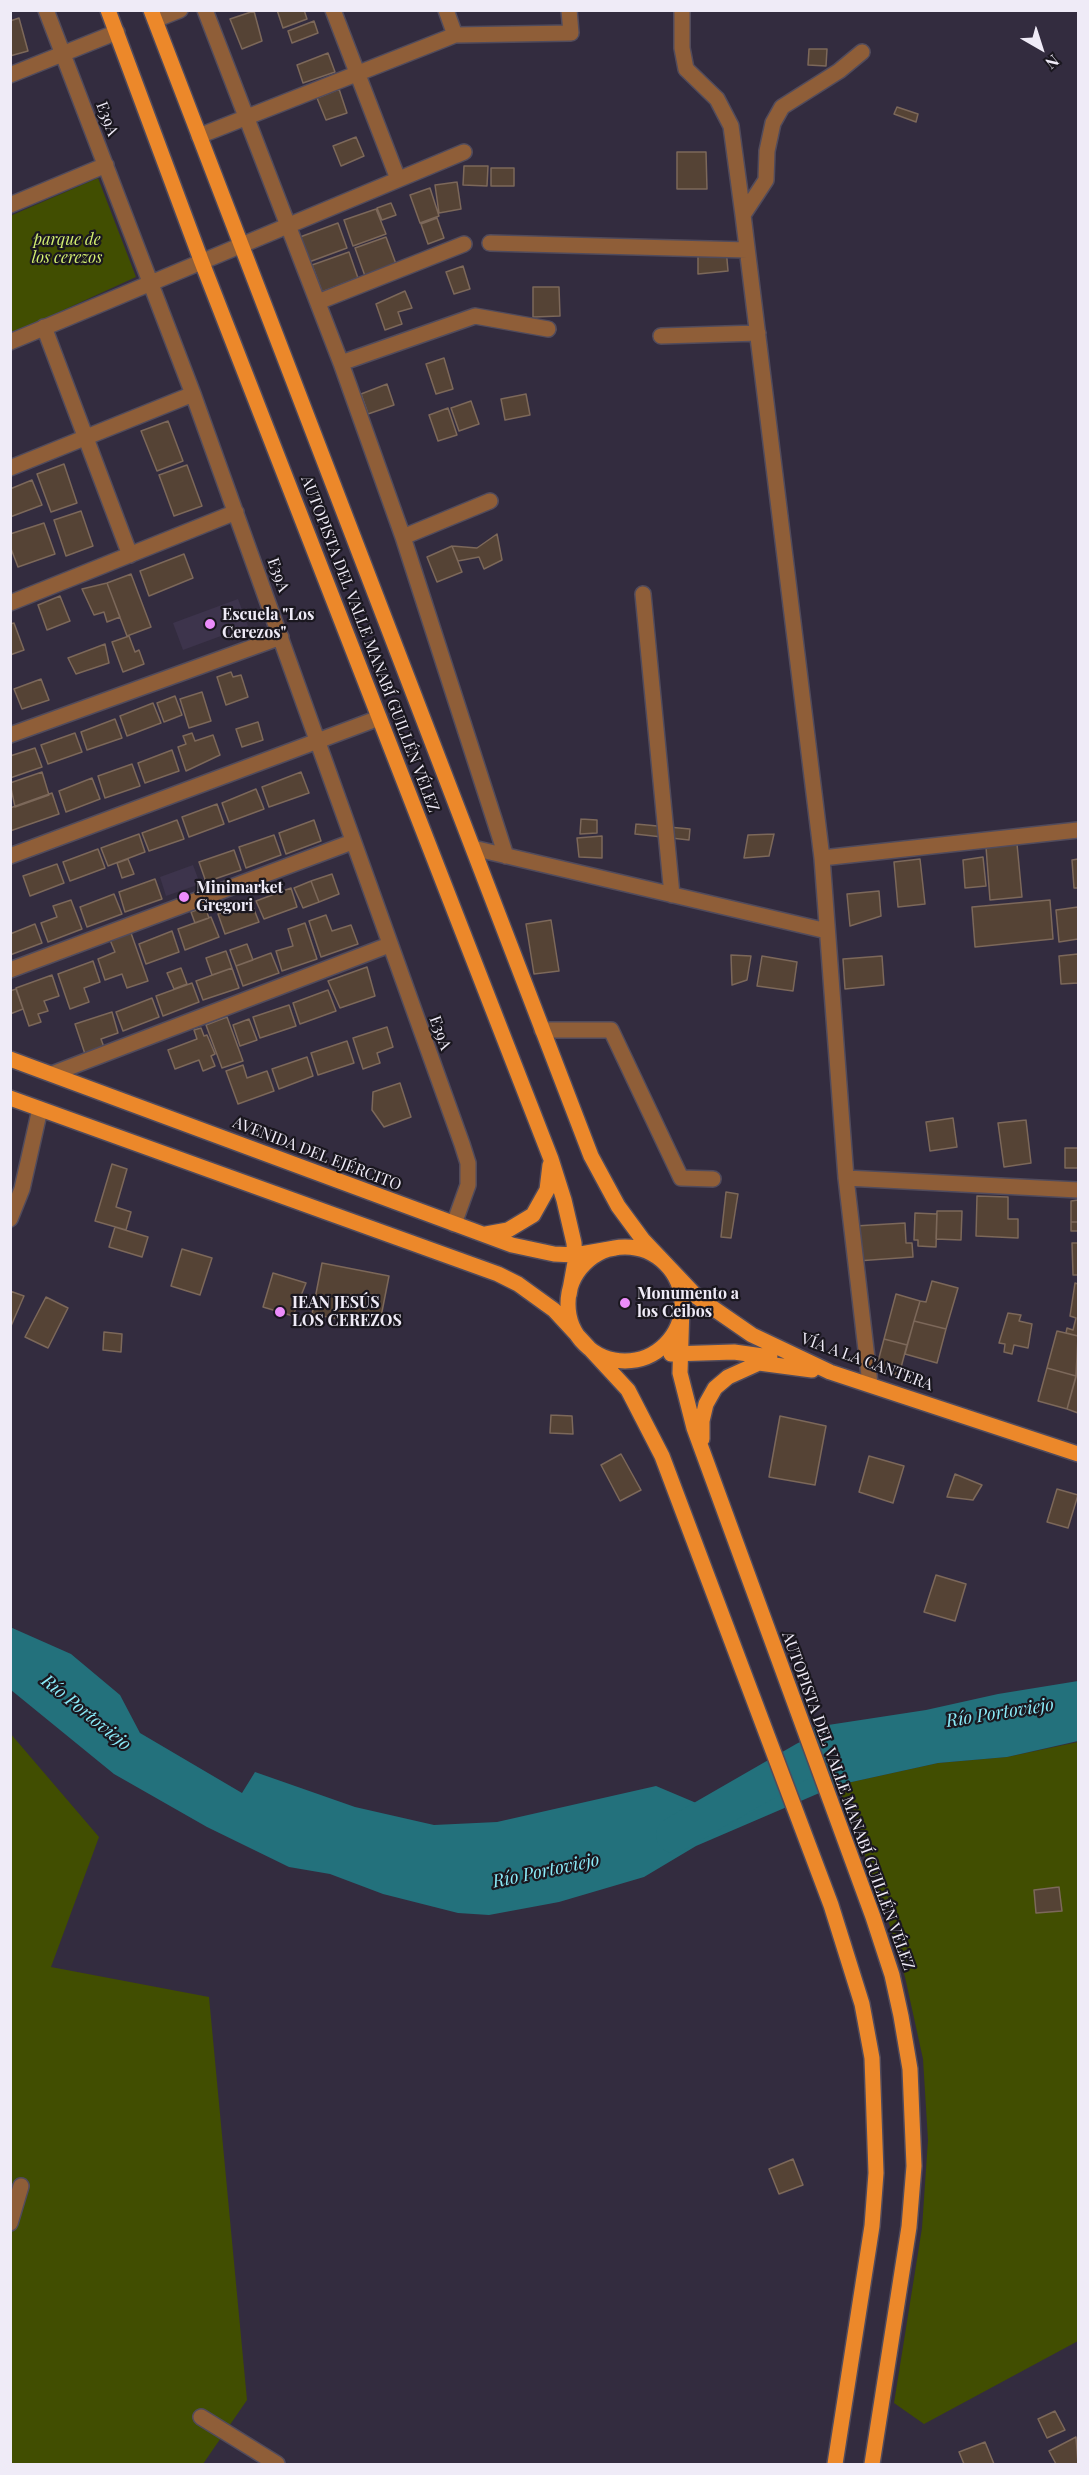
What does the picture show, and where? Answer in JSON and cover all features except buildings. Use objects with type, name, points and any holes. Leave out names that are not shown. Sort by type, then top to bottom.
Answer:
[{"type":"main road","name":"AUTOPISTA DEL VALLE MANABÍ GUILLÉN VÉLEZ","points":[[108,10],[201,260],[551,1159],[569,1217],[575,1255],[569,1295]]},
{"type":"main road","name":"AUTOPISTA DEL VALLE MANABÍ GUILLÉN VÉLEZ","points":[[153,15],[591,1156],[607,1188],[637,1232],[666,1264]]},
{"type":"main road","name":"AVENIDA DEL EJÉRCITO","points":[[10,1059],[480,1234],[534,1250],[575,1255],[615,1248]]},
{"type":"main road","points":[[10,1098],[498,1274],[544,1303],[628,1390],[648,1424],[759,1714],[848,1955],[862,2004],[872,2058],[876,2113],[872,2226],[835,2464]]},
{"type":"main road","points":[[480,1234],[508,1230],[533,1215],[547,1190],[551,1159]]},
{"type":"main road","points":[[639,1359],[661,1348],[670,1339],[681,1317],[681,1290],[666,1264],[651,1253],[633,1247],[615,1248],[590,1259],[573,1282],[569,1295],[569,1312],[573,1328],[594,1352],[623,1361],[639,1359],[680,1353],[734,1352],[830,1372]]},
{"type":"main road","name":"VÍA A LA CANTERA","points":[[666,1264],[697,1297],[729,1321],[771,1345],[830,1372],[1078,1454]]},
{"type":"main road","name":"AUTOPISTA DEL VALLE MANABÍ GUILLÉN VÉLEZ","points":[[682,1305],[680,1373],[686,1403],[705,1462],[892,1975],[910,2069],[914,2117],[909,2227],[872,2464]]},
{"type":"main road","points":[[705,1462],[702,1420],[706,1404],[715,1388],[728,1377],[759,1362],[830,1372]]},
{"type":"street","name":"E39A","points":[[46,10],[193,394],[281,637],[388,945],[468,1163],[468,1185],[454,1224]]},
{"type":"street","points":[[153,15],[180,10]]},
{"type":"street","points":[[205,10],[318,302],[403,537],[506,856]]},
{"type":"street","points":[[333,10],[398,179]]},
{"type":"street","points":[[446,10],[454,34]]},
{"type":"street","points":[[199,136],[454,34],[571,33],[569,10]]},
{"type":"street","points":[[682,18],[686,69],[717,99],[730,126],[743,215],[822,858],[846,1178],[870,1384]]},
{"type":"street","points":[[10,75],[117,32]]},
{"type":"street","points":[[743,215],[766,180],[767,151],[773,123],[782,107],[838,71],[862,52]]},
{"type":"street","points":[[10,342],[201,260],[464,152]]},
{"type":"street","points":[[10,205],[106,165]]},
{"type":"street","points":[[490,243],[747,250]]},
{"type":"street","points":[[318,302],[464,244]]},
{"type":"street","points":[[340,363],[475,316],[548,329]]},
{"type":"street","points":[[44,327],[130,555]]},
{"type":"street","points":[[661,336],[758,333]]},
{"type":"street","points":[[10,468],[193,394]]},
{"type":"street","points":[[403,537],[490,501]]},
{"type":"street","points":[[10,603],[236,512]]},
{"type":"street","points":[[643,594],[672,895]]},
{"type":"street","points":[[10,735],[281,637]]},
{"type":"street","points":[[10,856],[379,718]]},
{"type":"street","points":[[822,858],[1078,830]]},
{"type":"street","points":[[10,970],[352,842]]},
{"type":"street","points":[[473,848],[827,931]]},
{"type":"street","points":[[52,1074],[388,945]]},
{"type":"street","points":[[542,1030],[611,1030],[681,1178],[713,1179]]},
{"type":"street","points":[[10,1219],[22,1188],[40,1109]]},
{"type":"street","points":[[846,1178],[1078,1190]]},
{"type":"street","points":[[10,2223],[21,2186]]},
{"type":"street","points":[[201,2417],[278,2464]]},
{"type":"shaded area","name":"Escuela \"Los Cerezos\"","points":[[238,599],[248,626],[183,650],[173,623]]},
{"type":"shaded area","name":"Minimarket Gregori","points":[[193,865],[200,884],[166,896],[160,877]]},
{"type":"green space","name":"parque de los cerezos","points":[[98,178],[136,277],[11,334],[10,216]]},
{"type":"green space","points":[[10,1733],[99,1837],[51,1967],[209,1997],[247,2400],[203,2464],[11,2464]]},
{"type":"green space","points":[[1078,1742],[1078,2341],[924,2424],[894,2403],[922,2228],[928,2140],[923,2059],[905,1977],[882,1900],[838,1785],[938,1763],[1007,1757]]},
{"type":"water","points":[[10,1627],[71,1654],[120,1695],[140,1733],[242,1793],[255,1772],[355,1807],[434,1825],[497,1822],[656,1786],[720,1813],[762,1794],[815,1727],[926,1710],[998,1694],[1078,1681],[1078,1741],[1007,1757],[938,1763],[838,1785],[696,1846],[644,1877],[559,1902],[489,1915],[458,1913],[383,1894],[330,1874],[289,1867],[207,1827],[114,1774],[11,1690]]},
{"type":"waterway","name":"Río Portoviejo","points":[[674,1835],[806,1759],[817,1756]]},
{"type":"place","name":"Escuela \"Los Cerezos\"","points":[[210,624]]},
{"type":"place","name":"Minimarket Gregori","points":[[184,897]]},
{"type":"place","name":"Monumento a los Ceibos","points":[[625,1303]]},
{"type":"place","name":"IEAN JESÚS LOS CEREZOS","points":[[280,1312]]}]
